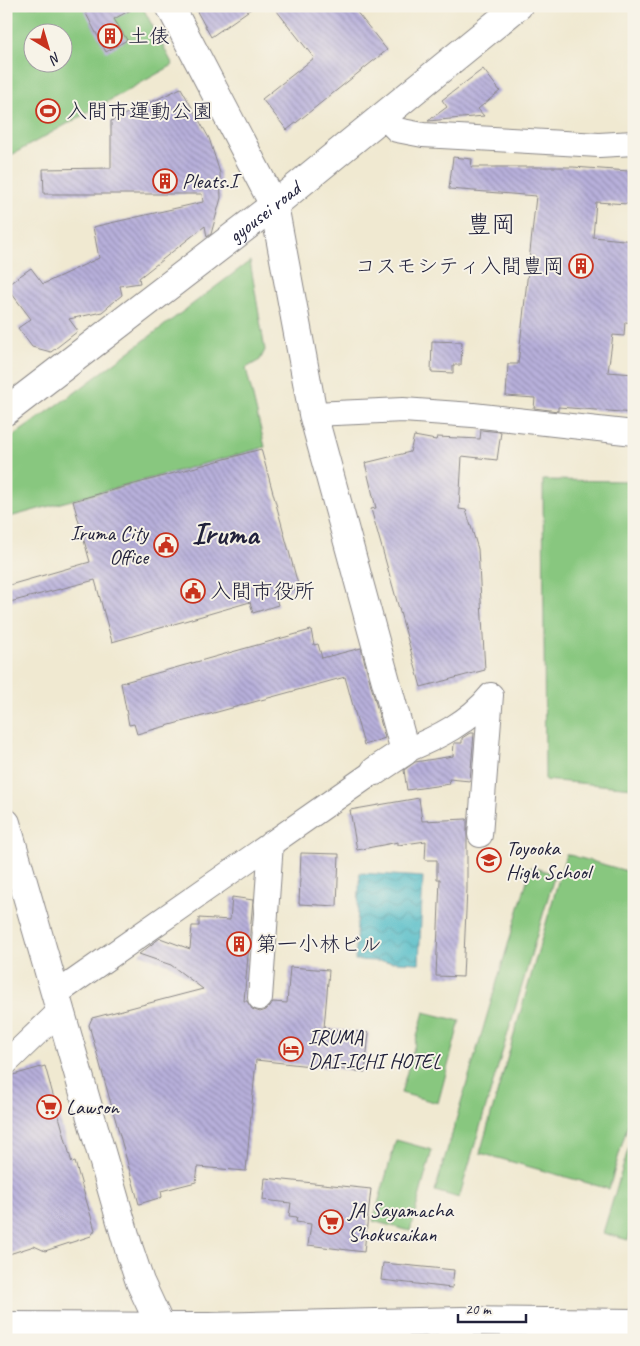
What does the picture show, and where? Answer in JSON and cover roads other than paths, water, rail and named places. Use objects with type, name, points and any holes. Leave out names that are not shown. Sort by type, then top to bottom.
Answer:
[{"type":"main road","points":[[170,6],[274,206],[314,414],[405,751],[374,771]]},
{"type":"main road","name":"gyousei road","points":[[6,411],[274,206],[518,6]]},
{"type":"main road","points":[[6,824],[129,1249],[140,1282],[164,1334]]},
{"type":"main road","points":[[6,1326],[164,1334],[462,1321],[634,1323]]},
{"type":"street","points":[[383,116],[397,130],[423,134],[599,145],[634,144]]},
{"type":"street","points":[[314,414],[403,410],[473,415],[634,433]]},
{"type":"street","points":[[405,751],[455,726],[481,707],[491,695],[480,835]]},
{"type":"street","points":[[6,1063],[58,1002],[271,844],[374,771]]},
{"type":"street","points":[[260,998],[271,844]]},
{"type":"water","points":[[360,873],[423,877],[419,963],[355,960]]},
{"type":"place","name":"土俵","points":[[110,36]]},
{"type":"place","name":"入間市運動公園","points":[[48,111]]},
{"type":"place","name":"Pleats.I","points":[[165,181]]},
{"type":"place","name":"コスモシティ入間豊岡","points":[[581,266]]},
{"type":"place","name":"Iruma City Office","points":[[166,545]]},
{"type":"place","name":"入間市役所","points":[[193,591]]},
{"type":"place","name":"Toyooka High School","points":[[489,860]]},
{"type":"place","name":"第一小林ビル","points":[[239,944]]},
{"type":"place","name":"IRUMA DAI-ICHI HOTEL","points":[[291,1049]]},
{"type":"place","name":"Lawson","points":[[49,1107]]},
{"type":"place","name":"JA Sayamacha Shokusaikan","points":[[331,1222]]},
{"type":"district","name":"豊岡","points":[[491,224]]},
{"type":"district","name":"Iruma","points":[[225,533]]}]
